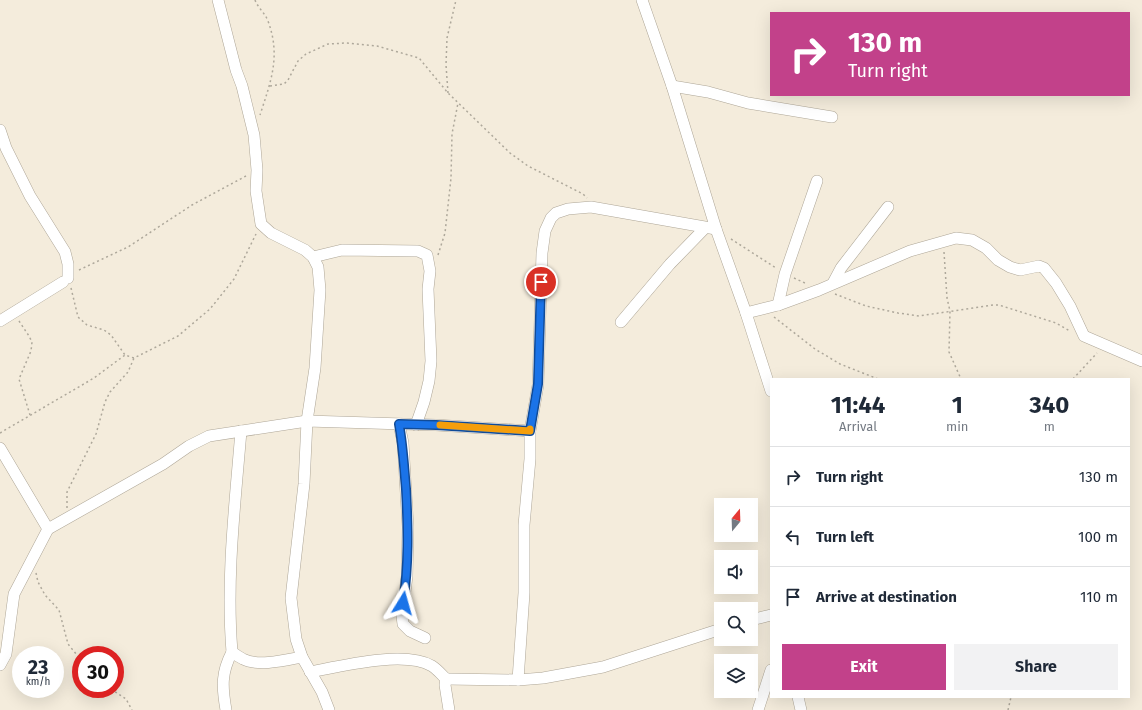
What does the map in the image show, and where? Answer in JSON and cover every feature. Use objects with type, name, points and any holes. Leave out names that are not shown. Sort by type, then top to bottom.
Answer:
[{"type":"street","points":[[218,0],[254,135],[257,170],[256,191],[261,224],[271,233],[305,250],[313,257],[318,267],[320,290],[315,368],[306,421],[304,484],[292,598],[296,639],[302,657],[322,692],[329,710]]},
{"type":"street","points":[[642,0],[672,86],[711,229],[746,313],[770,388]]},
{"type":"street","points":[[672,86],[708,92],[748,103],[832,117]]},
{"type":"street","points":[[0,130],[6,148],[30,196],[65,252],[68,264],[66,280],[0,321]]},
{"type":"street","points":[[778,306],[785,274],[817,181]]},
{"type":"street","points":[[518,680],[524,593],[524,525],[530,459],[530,431],[538,384],[542,253],[545,231],[551,218],[556,213],[568,209],[591,207],[711,229]]},
{"type":"street","points":[[833,283],[841,268],[888,207]]},
{"type":"street","points":[[621,322],[670,264],[711,229]]},
{"type":"street","points":[[746,313],[763,308],[778,306],[910,251],[943,240],[956,238],[972,240],[986,248],[998,260],[1010,267],[1020,270],[1039,266],[1044,268],[1056,283],[1070,306],[1084,336],[1142,361]]},
{"type":"street","points":[[313,257],[342,250],[418,251],[427,255],[430,271],[428,289],[431,361],[429,380],[416,425]]},
{"type":"street","points":[[0,665],[6,654],[14,594],[48,529],[163,464],[189,446],[209,436],[306,421],[530,431]]},
{"type":"street","points":[[399,424],[403,443],[408,527],[407,576],[402,616],[403,624],[410,631],[425,638]]},
{"type":"street","points":[[226,710],[222,686],[224,672],[232,652],[230,628],[231,556],[241,431]]},
{"type":"street","points":[[0,448],[48,529]]},
{"type":"street","points":[[758,618],[770,615]]},
{"type":"street","points":[[310,672],[379,660],[403,659],[418,661],[433,666],[446,679],[518,680],[543,678],[603,667],[714,631]]},
{"type":"street","points":[[232,652],[244,660],[253,662],[280,661],[302,657]]},
{"type":"street","points":[[758,710],[770,673]]},
{"type":"street","points":[[446,679],[445,685],[449,710]]},
{"type":"street","points":[[798,698],[801,710]]},
{"type":"path","points":[[254,135],[270,86],[274,65],[274,38],[267,19],[257,6],[255,0]]},
{"type":"path","points":[[448,93],[446,65],[447,38],[456,0]]},
{"type":"path","points":[[270,86],[284,84],[288,80],[298,62],[306,54],[328,44],[346,43],[377,46],[419,58],[448,93],[510,153],[528,166],[583,194],[590,201],[591,207]]},
{"type":"path","points":[[430,271],[437,258],[445,233],[451,178],[452,134],[458,103]]},
{"type":"path","points":[[134,358],[125,355],[111,335],[104,330],[87,325],[78,317],[66,280],[75,271],[128,248],[192,206],[257,170]]},
{"type":"path","points":[[67,518],[67,492],[96,434],[105,402],[110,392],[128,372],[134,358],[178,336],[210,309],[234,279],[261,224]]},
{"type":"path","points":[[711,229],[785,274],[819,290],[866,306],[919,316],[999,305],[1056,323],[1084,336]]},
{"type":"path","points":[[943,240],[947,298],[950,312],[949,352],[961,378]]},
{"type":"path","points":[[763,308],[815,349],[840,364],[875,378]]},
{"type":"path","points":[[13,313],[32,342],[31,351],[20,378],[30,415]]},
{"type":"path","points":[[1074,378],[1094,354],[1106,346]]},
{"type":"path","points":[[0,433],[94,378],[125,355]]},
{"type":"path","points":[[33,557],[38,582],[45,594],[59,610],[68,644],[72,649]]},
{"type":"path","points":[[124,698],[132,710]]},
{"type":"path","points":[[1008,710],[1010,698]]},
{"type":"slow traffic","points":[[440,425],[530,431],[530,429]]},
{"type":"route","points":[[403,603],[407,576],[408,527],[403,443],[399,424],[530,431],[538,384],[541,282]]}]
